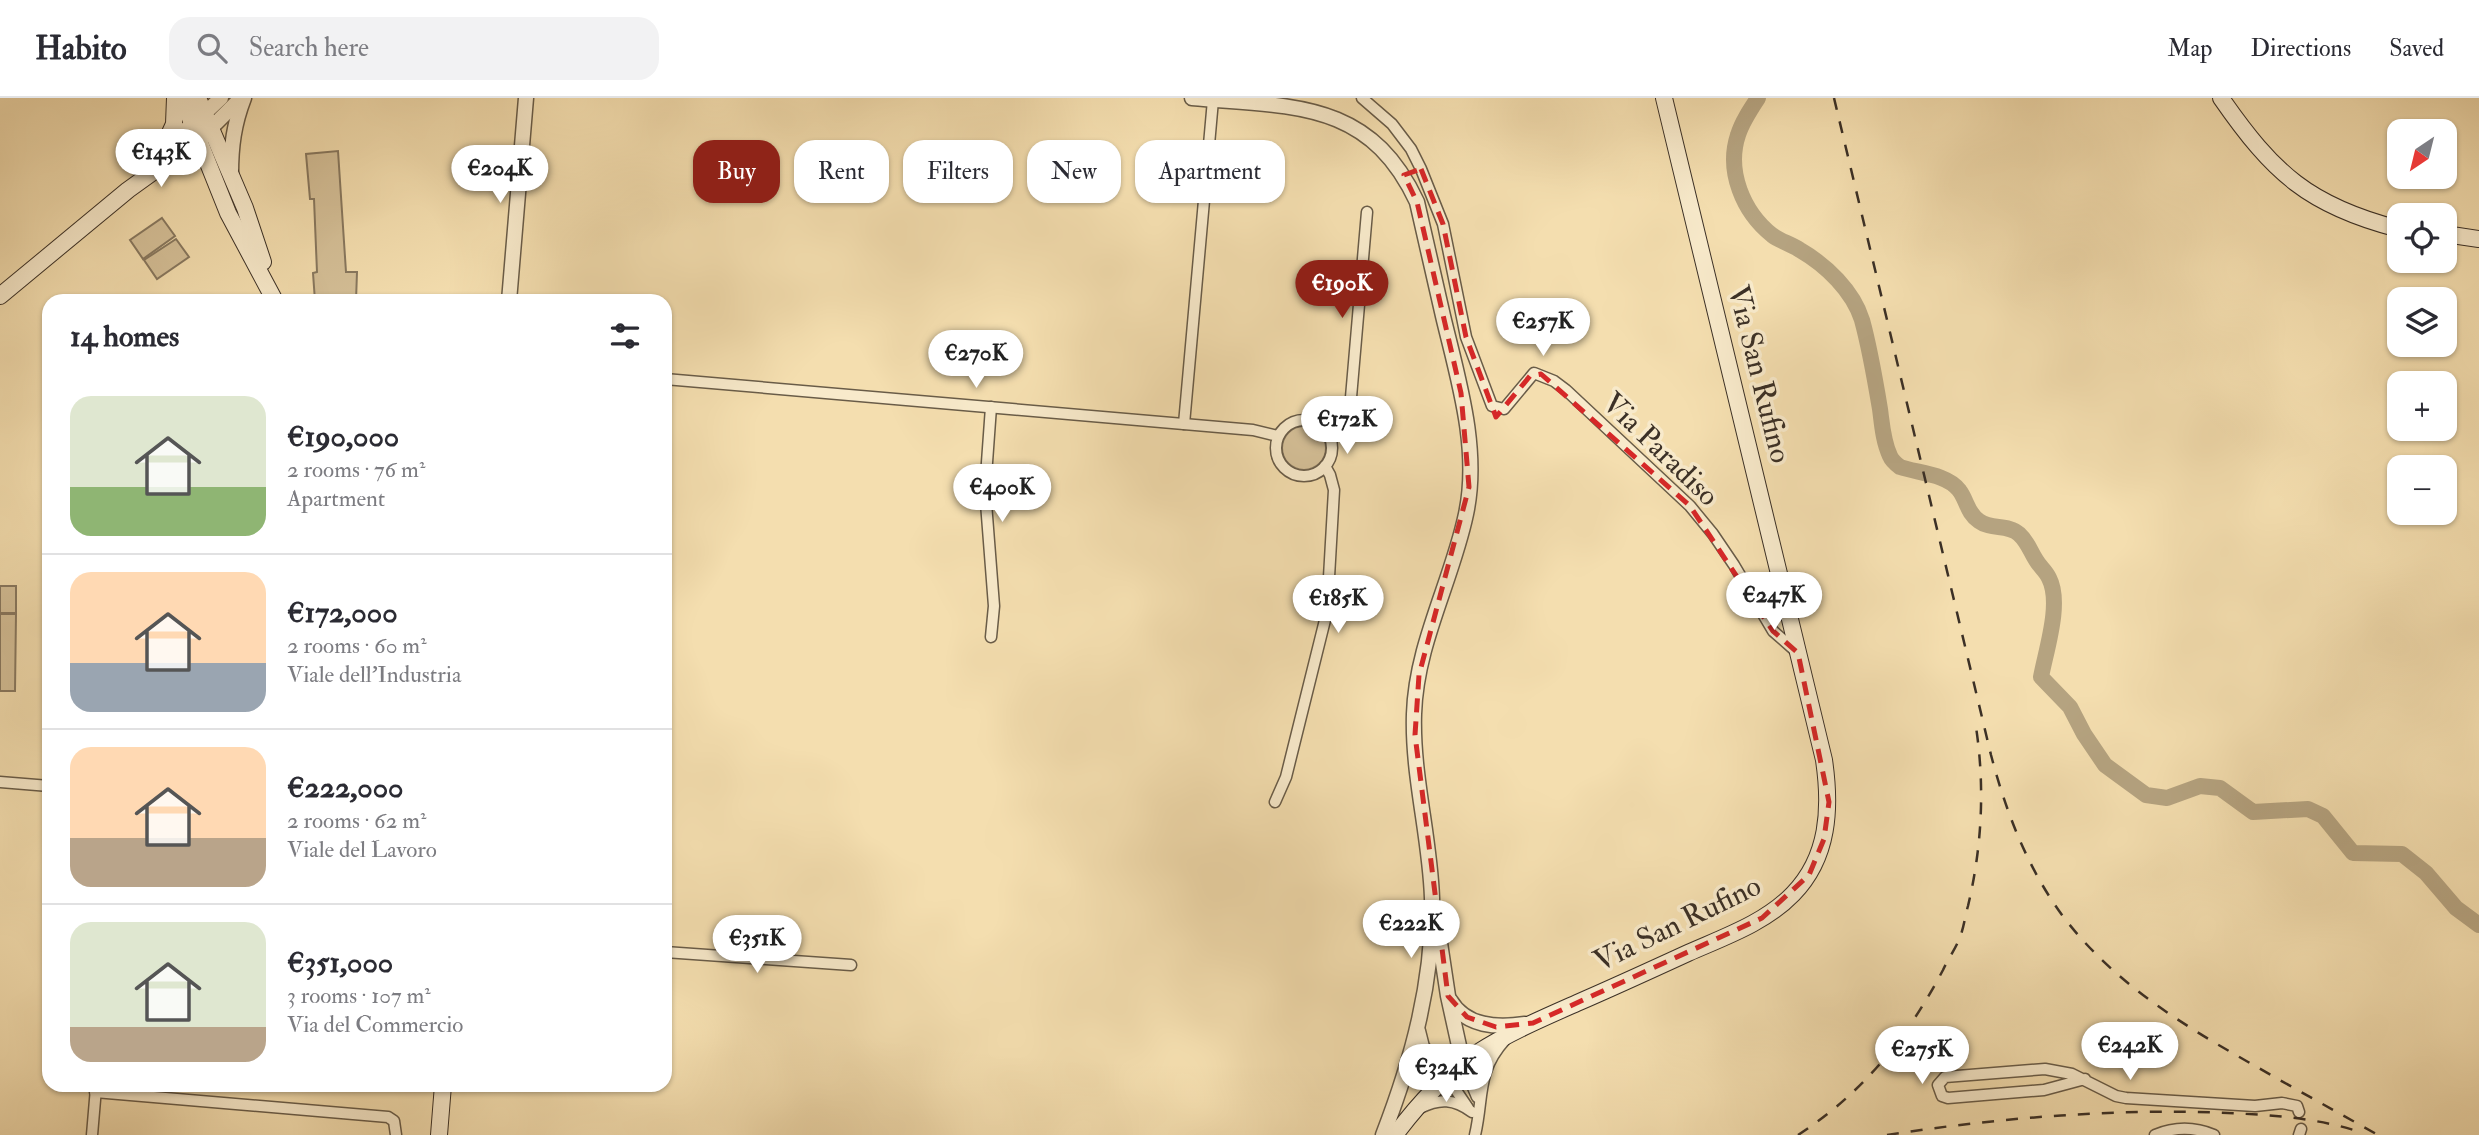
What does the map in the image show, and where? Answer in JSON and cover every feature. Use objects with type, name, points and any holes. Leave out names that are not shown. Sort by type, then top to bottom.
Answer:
[{"type":"main road","points":[[156,160],[174,124],[175,98]]},
{"type":"main road","points":[[182,98],[201,121],[224,179],[245,208],[273,294]]},
{"type":"main road","name":"Via San Rufino","points":[[1395,1135],[1411,1114],[1447,1077],[1511,1034],[1762,918],[1794,893],[1809,875],[1824,839],[1829,802],[1824,760],[1664,98]]},
{"type":"main road","points":[[2221,98],[2246,134],[2281,172],[2317,198],[2360,219],[2387,226]]},
{"type":"main road","points":[[128,190],[156,160],[201,121]]},
{"type":"main road","points":[[0,296],[128,190],[176,160],[201,121]]},
{"type":"main road","points":[[176,160],[188,162],[224,179]]},
{"type":"main road","points":[[2457,236],[2479,239]]},
{"type":"main road","points":[[439,1135],[442,1092]]},
{"type":"street","points":[[201,121],[221,98]]},
{"type":"street","points":[[201,121],[242,98]]},
{"type":"street","points":[[224,179],[242,98]]},
{"type":"street","points":[[1192,98],[1301,109],[1346,122],[1370,138],[1390,157],[1404,175],[1417,202],[1461,393],[1469,460],[1466,514],[1425,650],[1414,713],[1432,898],[1448,996],[1463,1064],[1476,1092],[1476,1130]]},
{"type":"street","name":"Via Paradiso","points":[[1363,98],[1392,124],[1411,149],[1421,169],[1443,224],[1466,337],[1492,406],[1504,409],[1534,373],[1554,381],[1566,390],[1690,506],[1734,565],[1773,631],[1798,653]]},
{"type":"street","points":[[1184,424],[1213,100]]},
{"type":"street","points":[[510,294],[527,102]]},
{"type":"street","points":[[1404,175],[1421,169]]},
{"type":"street","points":[[1330,438],[1345,426],[1350,409],[1367,212]]},
{"type":"street","points":[[672,380],[1253,430],[1278,436]]},
{"type":"street","points":[[991,407],[985,490],[994,606],[991,637]]},
{"type":"street","points":[[1304,420],[1317,423],[1330,438],[1332,449],[1325,466],[1308,475],[1289,472],[1277,456],[1278,436],[1286,426],[1304,420]]},
{"type":"street","points":[[1275,802],[1286,777],[1327,612],[1334,490],[1325,466]]},
{"type":"street","points":[[0,782],[42,785]]},
{"type":"street","points":[[1383,1135],[1399,1093],[1418,1026],[1429,966],[1432,898]]},
{"type":"street","points":[[672,952],[851,965]]},
{"type":"street","points":[[1448,996],[1458,1011],[1486,1025],[1533,1023]]},
{"type":"street","points":[[1418,1026],[1422,1046],[1475,1110]]},
{"type":"street","points":[[1475,1110],[1486,1067],[1511,1034]]},
{"type":"street","points":[[2085,1079],[2043,1090],[1948,1098],[1939,1092],[1938,1085],[1945,1077],[2032,1068],[2055,1070],[2085,1079],[2116,1096],[2255,1106],[2282,1102],[2297,1106],[2299,1112]]},
{"type":"street","points":[[92,1135],[96,1092]]},
{"type":"street","points":[[127,1092],[388,1117],[394,1121],[396,1135]]},
{"type":"street","points":[[1411,1114],[1428,1104],[1446,1100],[1475,1110]]},
{"type":"street","points":[[2155,1135],[2184,1129],[2201,1129],[2214,1135]]},
{"type":"highlighted area","points":[[1421,169],[1443,224],[1466,337],[1496,417],[1530,376],[1541,374],[1690,506],[1773,631],[1798,653],[1829,802],[1824,839],[1809,875],[1762,918],[1533,1023],[1496,1027],[1467,1017],[1448,996],[1415,735],[1419,675],[1469,487],[1461,393],[1417,202],[1404,175]]},
{"type":"shaded area","points":[[338,151],[346,272],[357,272],[356,294],[314,294],[313,273],[317,272],[314,199],[310,199],[306,154]]},
{"type":"shaded area","points":[[162,218],[175,236],[143,259],[130,240]]},
{"type":"shaded area","points":[[176,239],[189,257],[157,279],[144,260]]},
{"type":"shaded area","points":[[1304,426],[1313,427],[1320,432],[1325,439],[1325,457],[1320,464],[1313,469],[1304,470],[1295,469],[1288,464],[1283,457],[1282,448],[1283,439],[1288,432],[1295,427]]},
{"type":"shaded area","points":[[0,586],[16,586],[16,613],[0,613]]},
{"type":"shaded area","points":[[0,614],[16,614],[15,691],[0,691]]},
{"type":"waterway","points":[[1758,98],[1742,125],[1735,149],[1736,176],[1745,203],[1772,235],[1819,263],[1845,289],[1858,309],[1874,375],[1884,438],[1893,461],[1900,467],[1947,480],[1962,494],[1972,514],[1979,521],[2015,531],[2025,540],[2053,588],[2054,613],[2041,677],[2070,707],[2105,765],[2146,795],[2167,798],[2200,786],[2220,788],[2253,812],[2308,809],[2323,816],[2353,853],[2402,854],[2426,873],[2456,908],[2479,925]]},
{"type":"railway","points":[[1834,98],[1991,755],[2011,818],[2038,878],[2062,915],[2082,939],[2104,962],[2151,1001],[2230,1051],[2378,1135]]},
{"type":"railway","points":[[1798,1135],[1843,1101],[1881,1062],[1914,1019],[1958,941],[1973,884],[1981,817],[1981,772],[1976,727]]},
{"type":"railway","points":[[1887,1135],[2014,1119],[2143,1112],[2278,1116],[2328,1123],[2360,1132]]}]
